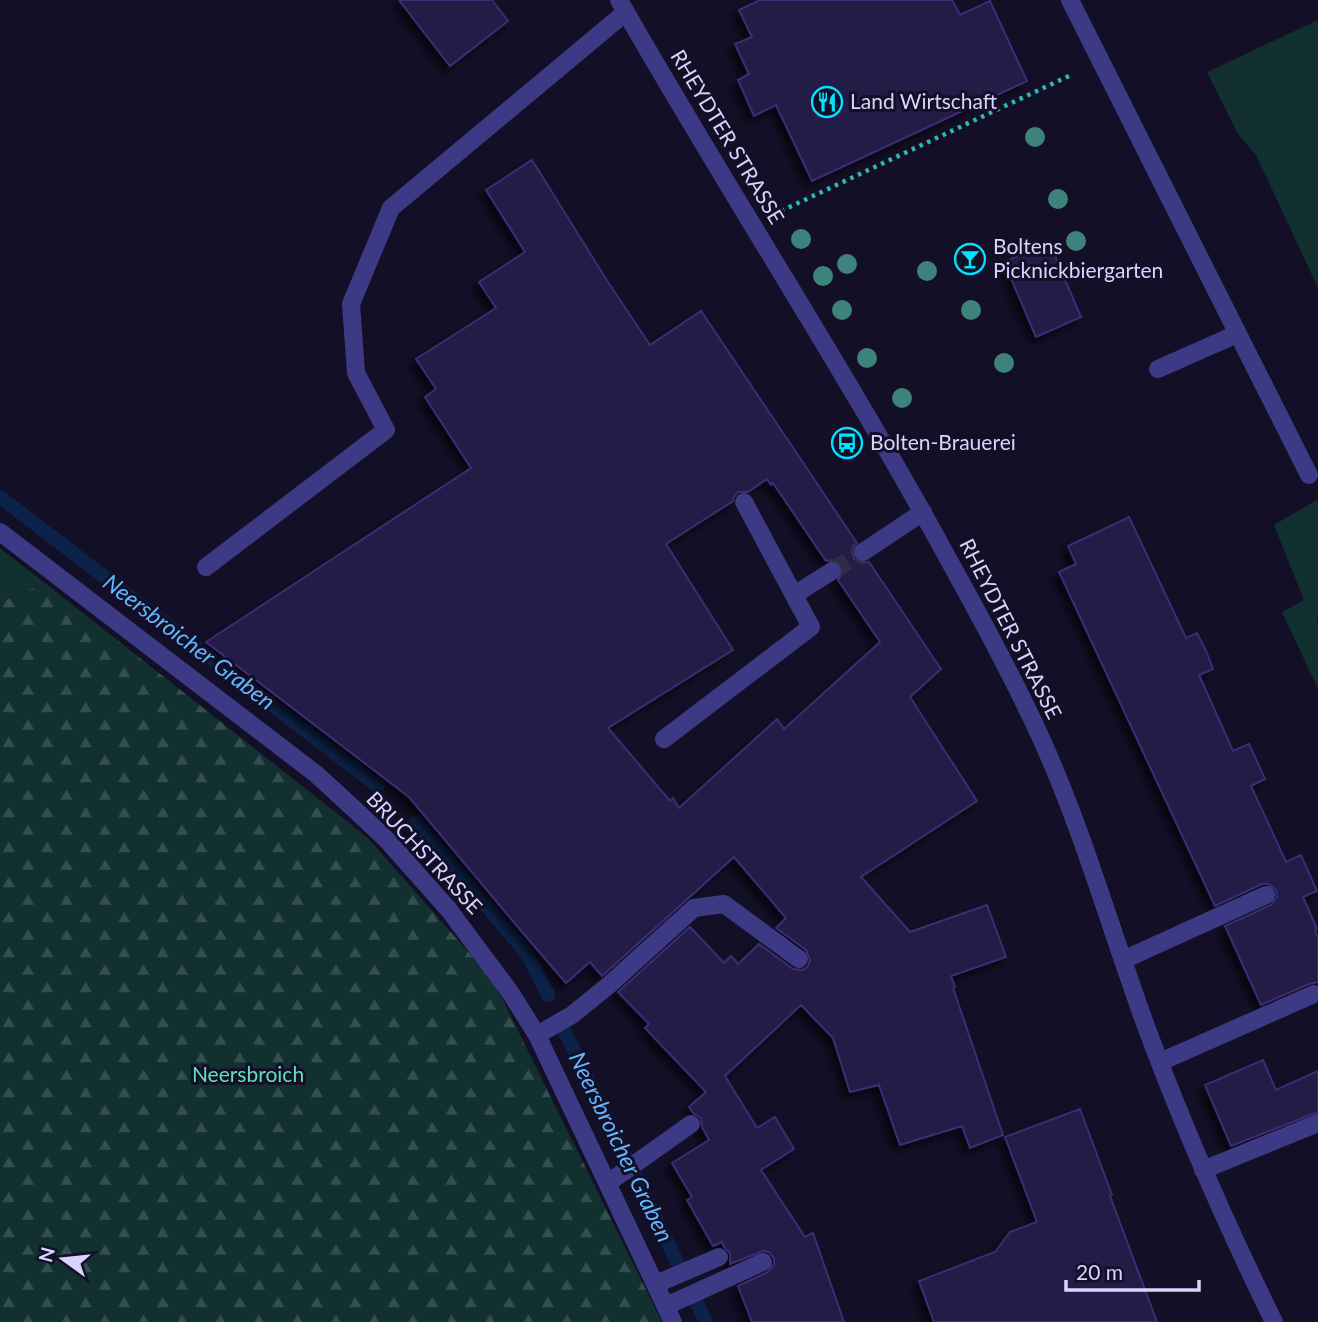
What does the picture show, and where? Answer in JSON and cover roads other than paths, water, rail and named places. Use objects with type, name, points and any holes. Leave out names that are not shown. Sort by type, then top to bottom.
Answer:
[{"type":"street","points":[[1070,0],[1309,475]]},
{"type":"street","points":[[206,567],[386,430],[356,373],[351,304],[391,208],[622,6]]},
{"type":"street","name":"RHEYDTER STRASSE","points":[[622,6],[923,512],[1041,737],[1074,819],[1160,1062],[1203,1170],[1274,1322]]},
{"type":"street","points":[[1158,369],[1237,334]]},
{"type":"street","points":[[664,740],[811,627],[744,502]]},
{"type":"street","points":[[863,552],[923,512]]},
{"type":"street","name":"BRUCHSTRASSE","points":[[0,532],[316,774],[387,840],[449,910],[510,992],[544,1032],[608,1183],[670,1314]]},
{"type":"street","points":[[794,595],[832,571]]},
{"type":"street","points":[[1123,960],[1266,895]]},
{"type":"street","points":[[544,1032],[572,1015],[609,985],[694,908],[724,904],[799,959]]},
{"type":"street","points":[[1160,1062],[1314,994]]},
{"type":"street","points":[[1203,1170],[1318,1123]]},
{"type":"street","points":[[608,1183],[691,1124]]},
{"type":"street","points":[[656,1284],[719,1257]]},
{"type":"street","points":[[670,1314],[686,1297],[763,1262]]},
{"type":"waterway","name":"Neersbroicher Graben","points":[[0,497],[378,786]]},
{"type":"waterway","name":"Neersbroicher Graben","points":[[416,822],[528,955],[548,995]]},
{"type":"waterway","name":"Neersbroicher Graben","points":[[560,1022],[682,1272]]},
{"type":"waterway","name":"Neersbroicher Graben","points":[[695,1299],[706,1322]]},
{"type":"tunnel","points":[[832,571],[863,552]]},
{"type":"place","name":"Land Wirtschaft","points":[[827,102]]},
{"type":"place","name":"Boltens Picknickbiergarten","points":[[970,259]]},
{"type":"place","name":"Bolten-Brauerei","points":[[847,443]]},
{"type":"park label","name":"Neersbroich","points":[[248,1075]]}]
